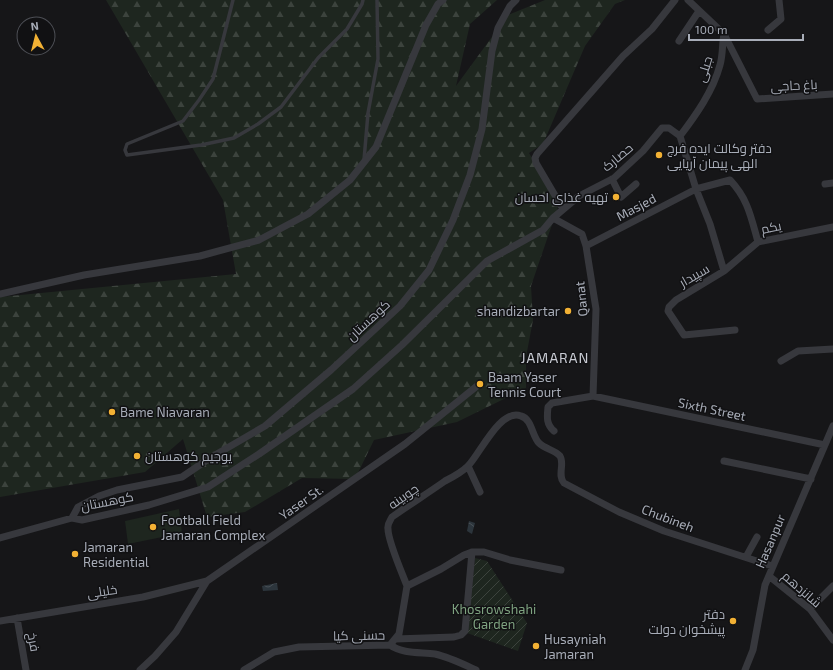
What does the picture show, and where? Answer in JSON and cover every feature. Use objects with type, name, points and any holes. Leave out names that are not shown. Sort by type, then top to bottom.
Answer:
[{"type":"street","points":[[0,294],[84,275],[200,256],[259,240],[308,214],[350,180],[376,147],[426,25],[438,4],[443,0]]},
{"type":"street","name":"کوهستان","points":[[72,518],[78,507],[99,496],[117,490],[182,477],[210,458],[265,426],[331,370],[400,306],[429,270],[453,220],[470,175],[482,129],[492,51],[498,28],[510,6],[516,0]]},
{"type":"street","points":[[563,209],[536,163],[535,158],[537,154],[623,56],[652,29],[675,0]]},
{"type":"street","points":[[688,0],[724,34]]},
{"type":"street","points":[[768,30],[781,18],[779,0]]},
{"type":"street","points":[[679,41],[699,12]]},
{"type":"street","name":"باغ حاجی","points":[[724,34],[757,98],[833,94]]},
{"type":"street","name":"جبلی","points":[[680,136],[708,93],[720,65],[724,34]]},
{"type":"street","name":"حصارک","points":[[553,218],[579,196],[612,179],[643,151],[662,128],[668,128],[680,136]]},
{"type":"street","name":"سپیدار","points":[[680,136],[696,189],[710,224],[724,271],[676,300],[669,307],[668,311],[684,335],[735,330]]},
{"type":"street","points":[[612,179],[621,197],[636,184]]},
{"type":"street","name":"Masjed","points":[[586,246],[696,189],[730,180],[748,206],[758,242]]},
{"type":"street","points":[[825,184],[833,183]]},
{"type":"street","name":"کوهستان","points":[[0,538],[72,518],[82,520],[149,505],[208,487],[259,454],[353,389],[402,345],[487,261],[543,230],[553,218]]},
{"type":"street","name":"Qanat","points":[[553,218],[582,234],[586,246],[596,309],[593,396]]},
{"type":"street","name":"یکم","points":[[724,271],[758,242],[833,228]]},
{"type":"street","points":[[781,361],[798,351],[833,349]]},
{"type":"street","name":"Yaser St.","points":[[140,670],[155,656],[176,632],[207,581],[405,444],[477,386]]},
{"type":"street","points":[[554,431],[549,427],[547,418],[548,407],[552,403],[593,396]]},
{"type":"street","name":"Sixth Street","points":[[593,396],[825,445]]},
{"type":"street","name":"Chubineh","points":[[468,466],[491,433],[508,418],[514,415],[522,416],[527,420],[534,436],[540,444],[558,454],[560,457],[562,462],[561,476],[564,483],[619,512],[664,531],[772,566]]},
{"type":"street","name":"Hasanpur","points":[[745,670],[753,650],[762,594],[768,576],[833,426]]},
{"type":"street","points":[[724,461],[810,478]]},
{"type":"street","points":[[468,466],[480,492]]},
{"type":"street","name":"چوبینه","points":[[407,586],[389,538],[389,522],[392,517],[468,466]]},
{"type":"street","points":[[746,558],[757,536]]},
{"type":"street","points":[[395,639],[454,637],[461,635],[465,631],[472,552]]},
{"type":"street","points":[[390,645],[399,634],[407,586],[441,569],[464,555],[472,552],[484,552],[510,560],[561,570]]},
{"type":"street","name":"شانزدهم","points":[[768,576],[810,609],[833,640]]},
{"type":"street","name":"خلیلی","points":[[0,621],[143,597],[207,581]]},
{"type":"street","points":[[810,609],[829,595],[833,586]]},
{"type":"street","name":"فرخ","points":[[17,618],[26,670]]},
{"type":"street","name":"حسنی کیا","points":[[244,670],[274,652],[286,648],[390,645],[397,650],[436,655],[461,667],[476,670]]},
{"type":"lane","points":[[233,0],[213,79],[199,100],[183,121],[127,144],[124,150],[127,155],[202,146],[234,138],[258,124],[281,107],[318,58],[347,29],[363,0]]},
{"type":"lane","points":[[364,163],[368,113],[378,59],[377,0]]},
{"type":"green space","points":[[106,0],[497,0],[470,24],[456,86],[508,15],[545,0],[625,0],[615,4],[585,46],[543,144],[529,153],[559,204],[531,286],[533,320],[526,357],[526,388],[457,422],[374,440],[355,479],[302,478],[245,512],[207,517],[183,439],[145,472],[0,497],[0,297],[236,274],[223,200]]},
{"type":"green space","name":"Football Field Jamaran Complex","points":[[179,509],[182,533],[128,544],[125,521]]},
{"type":"green space","name":"Khosrowshahi Garden","points":[[475,558],[487,561],[527,623],[518,651],[467,633]]},
{"type":"water","points":[[469,521],[475,523],[472,534],[467,531]]},
{"type":"water","points":[[277,583],[278,590],[263,591],[262,586]]},
{"type":"place","name":"دفتر وکالت ایده فرج الهی پیمان آریایی","points":[[659,155]]},
{"type":"place","name":"تهیه غذای احسان","points":[[616,197]]},
{"type":"place","name":"shandizbartar","points":[[568,311]]},
{"type":"place","name":"Baam Yaser Tennis Court","points":[[480,384]]},
{"type":"place","name":"Bame Niavaran","points":[[112,412]]},
{"type":"place","name":"یوجیم کوهستان","points":[[137,456]]},
{"type":"place","name":"Football Field Jamaran Complex","points":[[153,527]]},
{"type":"place","name":"Jamaran Residential","points":[[75,554]]},
{"type":"place","name":"دفتر پیشخوان دولت","points":[[733,621]]},
{"type":"place","name":"Husayniah Jamaran","points":[[536,646]]},
{"type":"district","name":"JAMARAN","points":[[555,358]]}]
